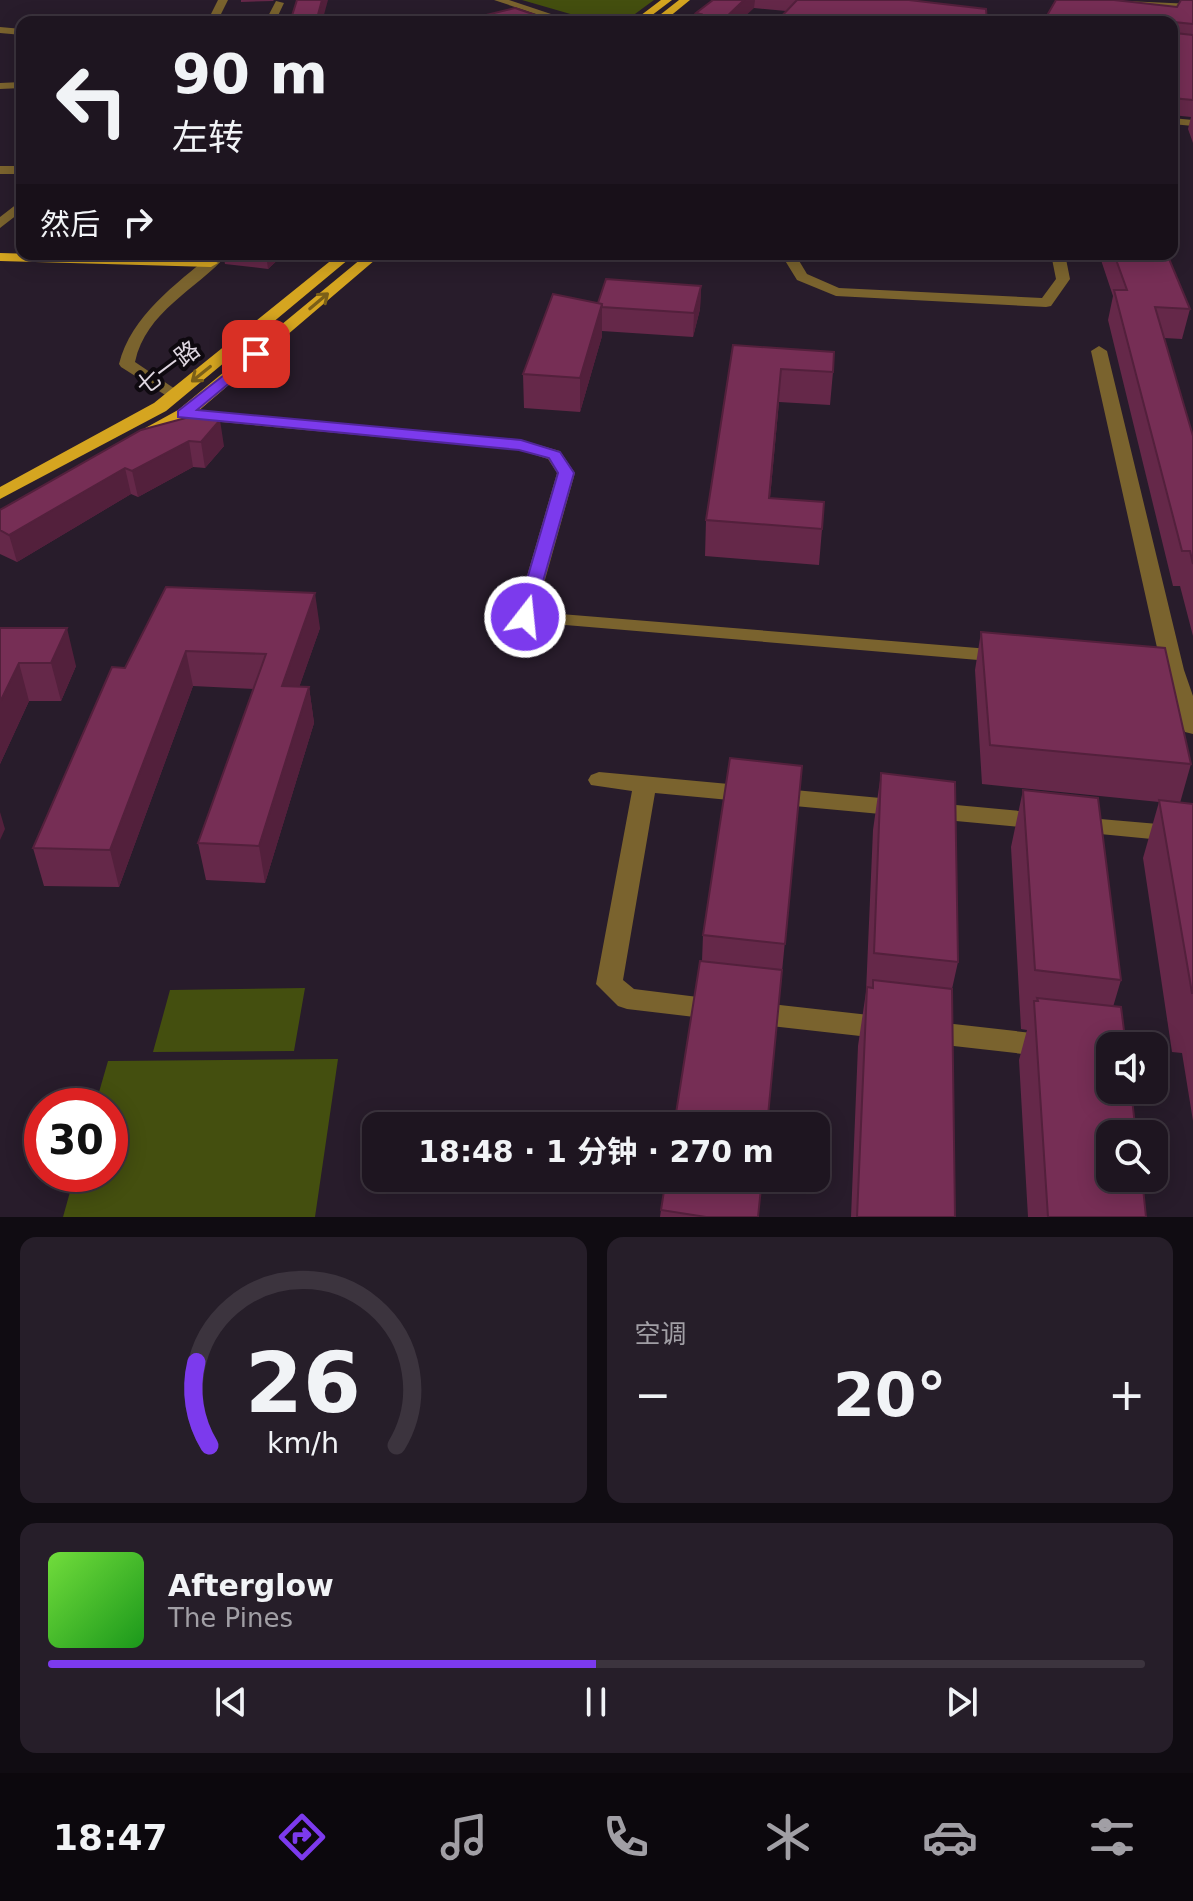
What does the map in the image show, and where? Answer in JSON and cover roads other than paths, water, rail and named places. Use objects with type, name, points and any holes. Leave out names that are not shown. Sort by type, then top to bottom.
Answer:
[{"type":"main road","points":[[645,16],[667,0]]},
{"type":"main road","points":[[664,16],[685,0]]},
{"type":"main road","name":"七一路","points":[[0,494],[160,407],[341,260]]},
{"type":"main road","name":"七一路","points":[[131,443],[184,414],[368,260]]},
{"type":"street","points":[[499,0],[552,16]]},
{"type":"street","points":[[1108,0],[1193,7]]},
{"type":"street","points":[[273,16],[279,3]]},
{"type":"street","points":[[532,16],[543,13]]},
{"type":"street","points":[[0,224],[16,209]]},
{"type":"street","points":[[176,395],[127,364],[128,347],[175,292],[214,260]]},
{"type":"street","points":[[792,260],[802,277],[836,292],[1046,303],[1063,279],[1059,260]]},
{"type":"street","points":[[1099,351],[1165,670],[1193,727]]},
{"type":"street","points":[[184,414],[521,445],[554,455],[566,473],[525,617],[1015,657]]},
{"type":"street","points":[[599,780],[1193,835]]},
{"type":"street","points":[[645,784],[609,984],[627,999],[1079,1049]]}]
